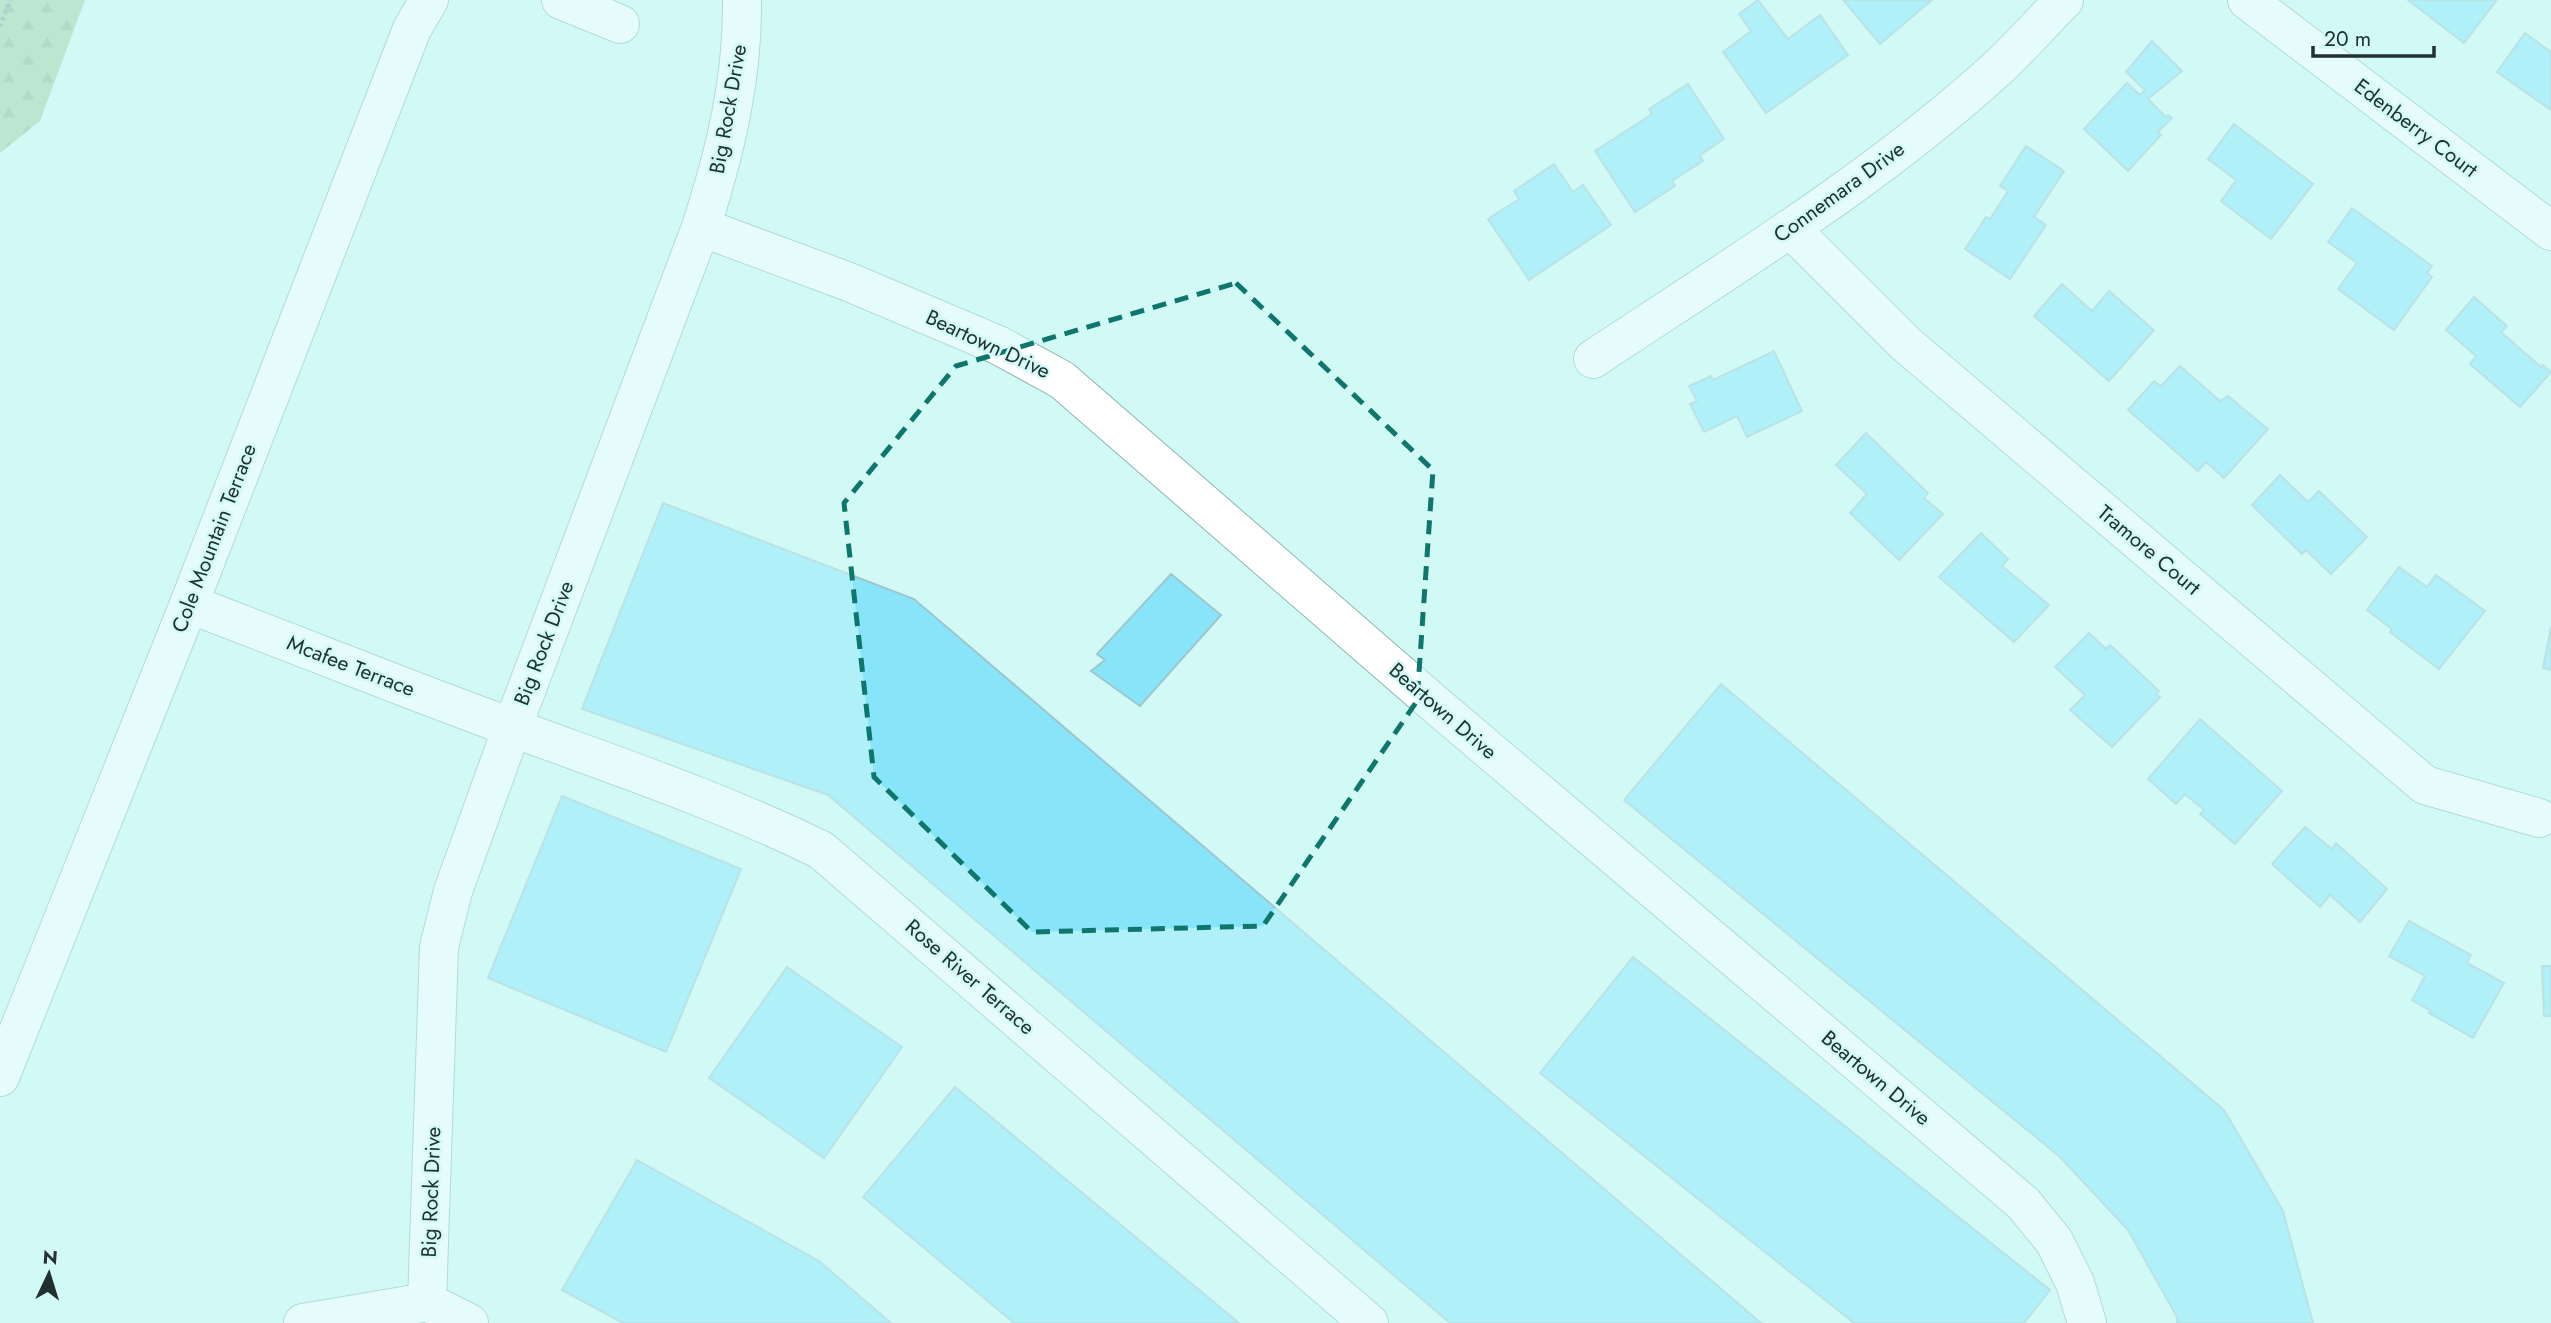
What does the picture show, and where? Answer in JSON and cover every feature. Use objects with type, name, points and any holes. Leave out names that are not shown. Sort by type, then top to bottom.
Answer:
[{"type":"street","name":"Cole Mountain Terrace","points":[[0,1077],[189,604],[412,29],[429,0]]},
{"type":"street","points":[[561,0],[620,24]]},
{"type":"street","name":"Big Rock Drive","points":[[427,1302],[439,947],[453,891],[512,728],[701,227],[721,164],[740,66],[742,0]]},
{"type":"street","name":"Connemara Drive","points":[[1593,359],[1790,228],[1921,132],[2002,64],[2064,0]]},
{"type":"street","name":"Edenberry Court","points":[[2247,0],[2551,231]]},
{"type":"street","name":"Beartown Drive","points":[[701,227],[849,282],[998,345],[1062,380],[1436,705],[2023,1203],[2054,1241],[2075,1283],[2087,1323]]},
{"type":"street","name":"Tramore Court","points":[[1790,228],[1906,344],[2425,785],[2539,818]]},
{"type":"street","name":"Mcafee Terrace","points":[[189,604],[512,728]]},
{"type":"street","name":"Rose River Terrace","points":[[512,728],[682,790],[772,826],[821,850],[1369,1323]]},
{"type":"street","points":[[303,1323],[427,1302],[469,1323]]},
{"type":"path","points":[[0,27],[10,0]]},
{"type":"highlighted area","points":[[1236,283],[1433,470],[1417,701],[1263,926],[1032,932],[874,777],[844,503],[956,366]]},
{"type":"green space","points":[[0,0],[85,0],[40,121],[0,153]]},
{"type":"building","points":[[1758,0],[1788,39],[1820,15],[1848,55],[1766,113],[1723,52],[1751,31],[1739,14]]},
{"type":"building","points":[[1843,0],[1932,0],[1880,44]]},
{"type":"building","points":[[2408,0],[2495,0],[2496,1],[2464,43]]},
{"type":"building","points":[[2525,33],[2551,52],[2551,110],[2497,72]]},
{"type":"building","points":[[2152,41],[2182,71],[2148,99],[2166,117],[2168,115],[2172,118],[2158,132],[2161,135],[2128,171],[2084,129],[2127,83],[2140,95],[2145,90],[2126,72]]},
{"type":"building","points":[[1688,84],[1724,139],[1700,155],[1703,161],[1672,181],[1675,186],[1635,212],[1595,151],[1652,114],[1649,109]]},
{"type":"building","points":[[2234,124],[2313,184],[2271,239],[2221,201],[2236,180],[2208,159]]},
{"type":"building","points":[[2026,146],[2064,171],[2034,217],[2046,225],[2010,279],[1965,249],[1986,217],[1990,219],[2008,191],[2000,186]]},
{"type":"building","points":[[1554,164],[1573,192],[1583,185],[1611,225],[1529,280],[1488,219],[1519,199],[1514,191]]},
{"type":"building","points":[[2352,208],[2432,266],[2427,273],[2432,277],[2394,330],[2338,289],[2357,263],[2328,242]]},
{"type":"building","points":[[2062,284],[2092,311],[2109,291],[2154,330],[2109,381],[2034,316]]},
{"type":"building","points":[[2474,297],[2507,326],[2501,332],[2541,367],[2543,365],[2551,372],[2520,407],[2470,364],[2476,356],[2446,330]]},
{"type":"building","points":[[1774,351],[1802,411],[1747,437],[1737,416],[1704,432],[1690,404],[1697,401],[1689,386],[1711,376],[1713,380]]},
{"type":"building","points":[[2180,366],[2220,401],[2228,396],[2268,429],[2224,478],[2206,462],[2198,471],[2128,410],[2154,381],[2161,386]]},
{"type":"building","points":[[1866,433],[1928,493],[1924,498],[1943,514],[1899,560],[1850,513],[1867,494],[1836,465]]},
{"type":"building","points":[[2280,475],[2308,502],[2319,491],[2367,537],[2331,574],[2306,550],[2302,554],[2252,505]]},
{"type":"building","points":[[663,503],[914,599],[1761,1323],[1450,1323],[828,795],[582,709]]},
{"type":"building","points":[[1981,533],[2008,559],[2002,566],[2049,605],[2014,642],[1939,577]]},
{"type":"building","points":[[2399,567],[2427,587],[2436,575],[2485,611],[2439,669],[2390,632],[2392,629],[2367,610]]},
{"type":"building","points":[[1171,574],[1221,615],[1140,706],[1091,671],[1105,660],[1097,654]]},
{"type":"building","points":[[2551,627],[2551,670],[2543,668]]},
{"type":"building","points":[[2089,633],[2106,649],[2110,645],[2159,691],[2156,694],[2160,697],[2112,747],[2070,710],[2085,695],[2055,667]]},
{"type":"building","points":[[1721,684],[2224,1110],[2283,1211],[2313,1323],[2177,1323],[2177,1317],[2128,1230],[2060,1157],[1624,800]]},
{"type":"building","points":[[2200,719],[2282,791],[2235,844],[2200,814],[2204,810],[2185,794],[2176,804],[2148,779]]},
{"type":"building","points":[[562,796],[741,869],[666,1052],[488,978]]},
{"type":"building","points":[[2305,827],[2332,849],[2336,843],[2387,889],[2360,922],[2330,895],[2320,907],[2272,864]]},
{"type":"building","points":[[2409,921],[2471,955],[2467,963],[2504,983],[2473,1038],[2412,1000],[2425,976],[2389,956]]},
{"type":"building","points":[[1633,957],[2050,1290],[2024,1323],[1854,1323],[1540,1073]]},
{"type":"building","points":[[2542,966],[2551,966],[2551,1016],[2544,1016]]},
{"type":"building","points":[[787,967],[902,1047],[824,1158],[709,1078]]},
{"type":"building","points":[[955,1087],[1239,1323],[1014,1323],[863,1197]]},
{"type":"building","points":[[637,1160],[819,1261],[891,1323],[623,1323],[562,1290]]}]
